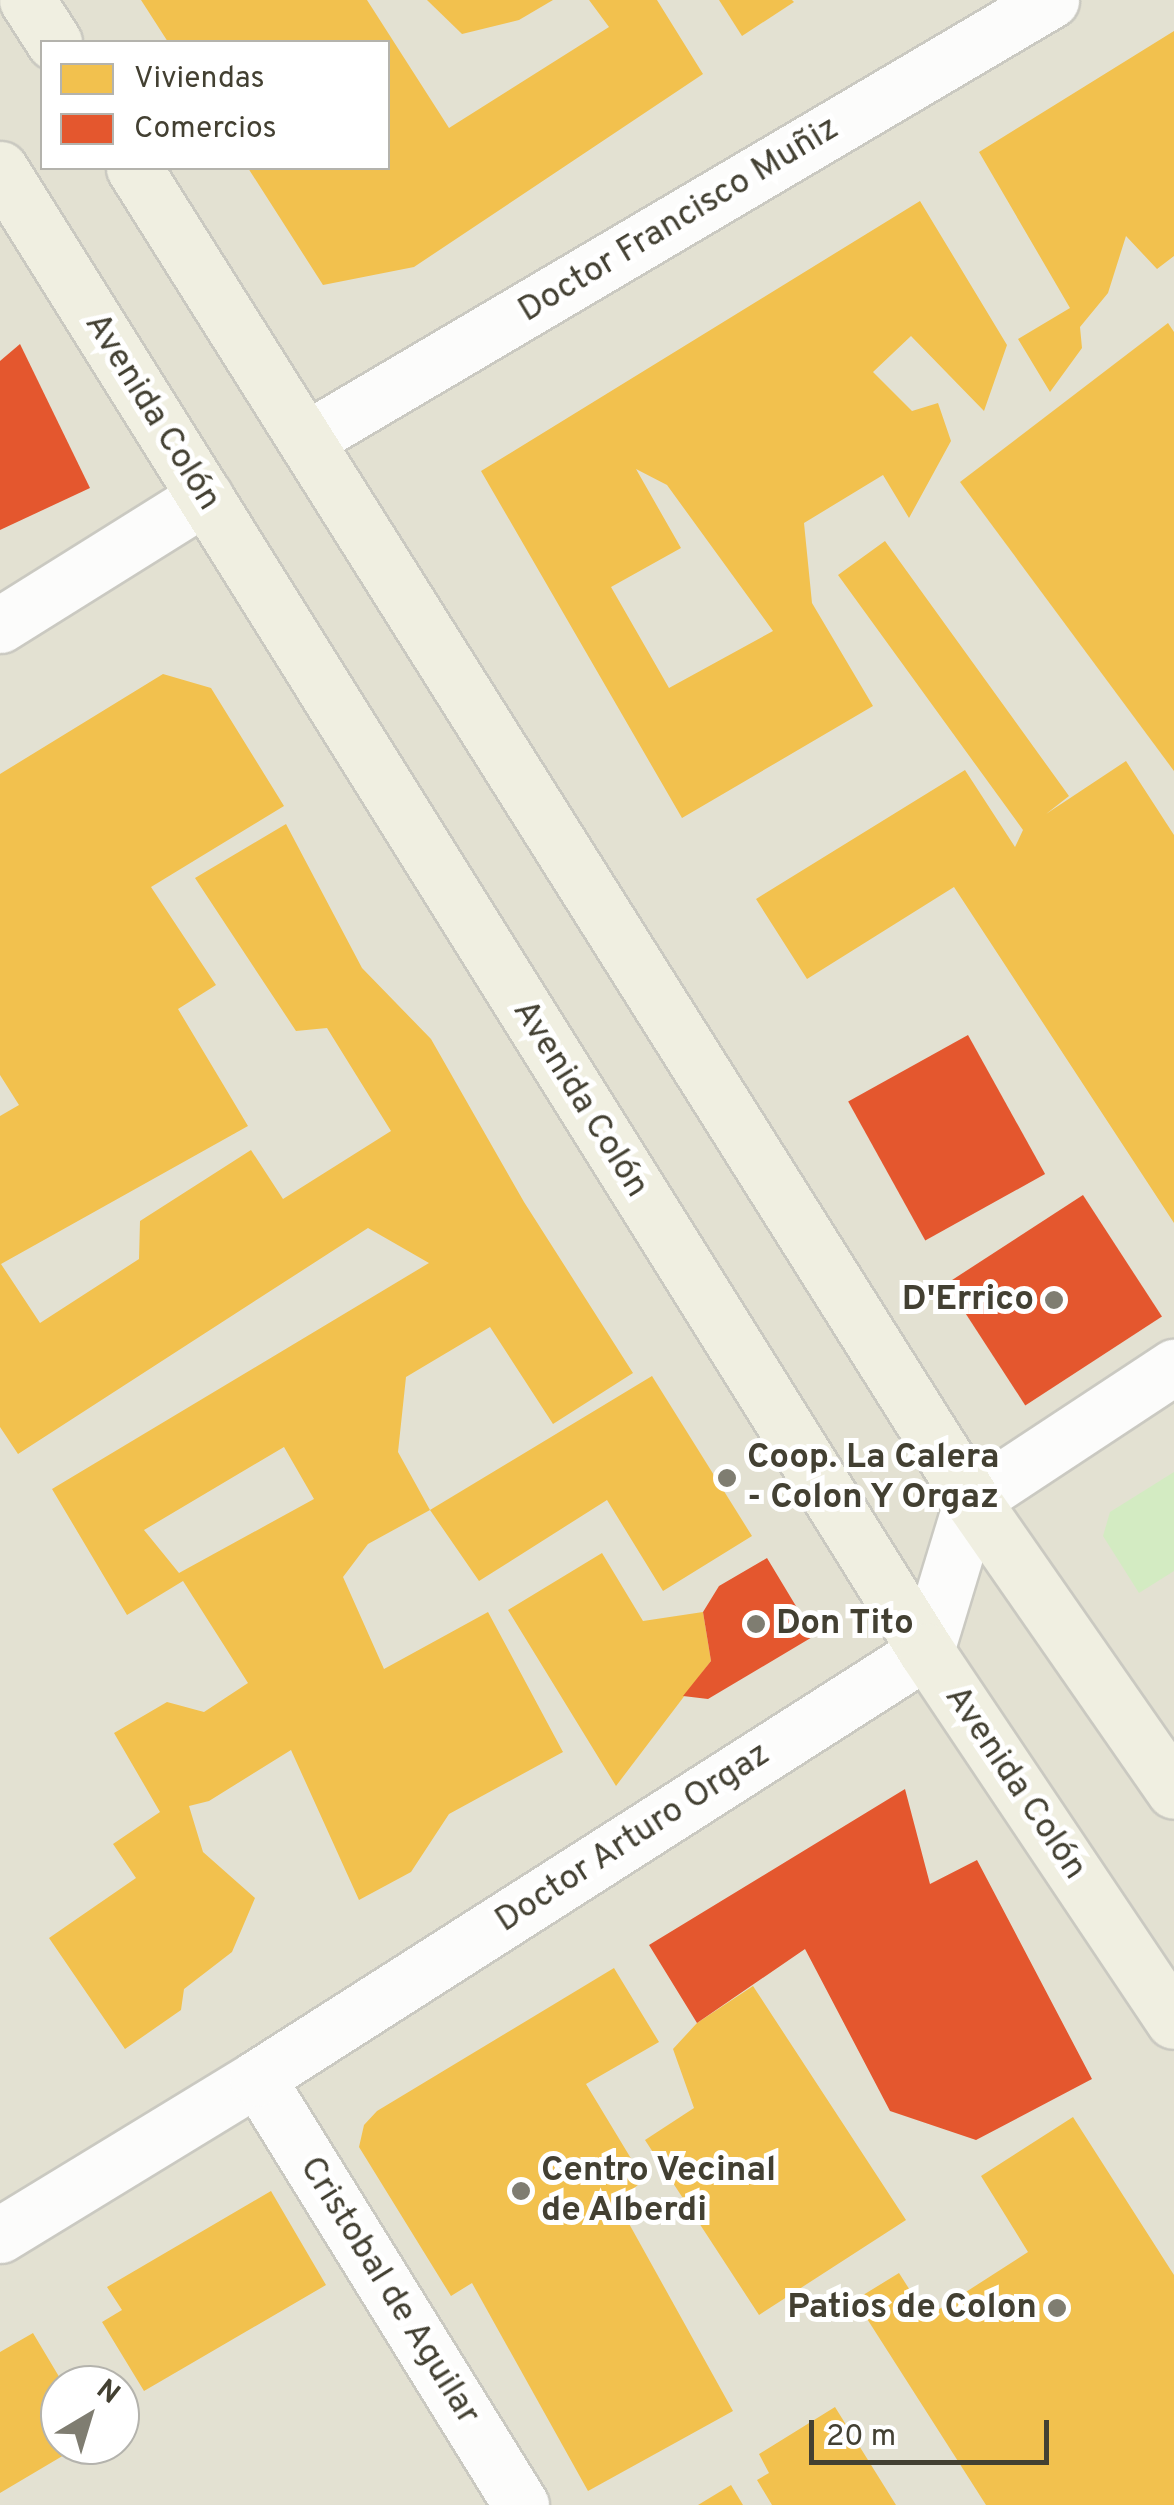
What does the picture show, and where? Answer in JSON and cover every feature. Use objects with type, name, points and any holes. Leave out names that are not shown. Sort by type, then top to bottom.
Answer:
[{"type":"main road","points":[[28,0],[53,40]]},
{"type":"main road","name":"Avenida Colón","points":[[0,169],[926,1651],[1174,2020]]},
{"type":"main road","points":[[135,170],[972,1500],[1174,1791]]},
{"type":"street","name":"Doctor Francisco Muñiz","points":[[307,439],[1051,0]]},
{"type":"street","points":[[0,625],[204,497]]},
{"type":"street","points":[[926,1651],[972,1500],[1174,1368]]},
{"type":"street","name":"Doctor Arturo Orgaz","points":[[0,2236],[257,2078],[926,1651]]},
{"type":"street","name":"Cristobal de Aguilar","points":[[257,2078],[520,2505]]},
{"type":"shaded area","points":[[0,0],[1174,0],[1174,2505],[0,2505]]},
{"type":"green space","points":[[1174,1472],[1174,1571],[1139,1593],[1103,1536],[1110,1512]]},
{"type":"building: Viviendas","points":[[141,0],[367,0],[449,128],[609,27],[589,0],[657,0],[703,74],[414,267],[323,285],[249,170],[390,170],[390,40],[167,40]]},
{"type":"building: Viviendas","points":[[427,0],[553,0],[519,20],[462,34]]},
{"type":"building: Viviendas","points":[[719,0],[792,0],[794,2],[742,36]]},
{"type":"building: Viviendas","points":[[1174,31],[1174,256],[1157,269],[1126,236],[1108,293],[1080,327],[1082,348],[1050,392],[1018,339],[1070,308],[979,152]]},
{"type":"building: Viviendas","points":[[920,201],[1007,345],[984,411],[911,336],[873,372],[912,411],[938,403],[951,441],[909,518],[883,475],[804,523],[812,603],[873,706],[682,818],[481,471]],"holes":[[[636,469],[667,485],[773,631],[669,688],[611,587],[681,548]]]},
{"type":"building: Viviendas","points":[[1168,323],[1174,332],[1174,771],[960,482]]},
{"type":"building: Viviendas","points":[[885,541],[1069,796],[1046,814],[1126,761],[1174,835],[1174,1223],[954,887],[807,979],[756,899],[965,770],[1015,847],[1023,830],[838,575]]},
{"type":"building: Viviendas","points":[[163,674],[211,688],[284,806],[151,887],[216,985],[178,1009],[248,1126],[1,1264],[40,1323],[139,1259],[140,1221],[251,1150],[283,1199],[391,1131],[327,1028],[296,1031],[195,878],[286,824],[362,968],[431,1039],[524,1202],[633,1373],[553,1424],[490,1327],[406,1377],[398,1452],[430,1510],[368,1544],[343,1577],[384,1669],[488,1612],[563,1752],[449,1814],[411,1872],[359,1900],[291,1750],[209,1801],[189,1806],[203,1852],[255,1898],[232,1952],[184,1989],[181,2010],[125,2049],[49,1938],[136,1878],[113,1844],[160,1812],[114,1733],[167,1702],[204,1712],[248,1683],[183,1581],[127,1615],[52,1489],[429,1263],[368,1228],[18,1454],[0,1427],[0,1116],[19,1105],[0,1075],[0,774]],"holes":[[[284,1447],[314,1499],[179,1573],[144,1530]]]},
{"type":"building: Viviendas","points":[[652,1376],[752,1536],[663,1591],[607,1500],[479,1581],[430,1510]]},
{"type":"building: Viviendas","points":[[602,1553],[643,1621],[703,1612],[711,1661],[616,1786],[508,1610]]},
{"type":"building: Viviendas","points":[[614,1968],[659,2042],[586,2084],[644,2180],[617,2202],[733,2411],[588,2491],[472,2283],[451,2296],[359,2147],[364,2125],[377,2111]]},
{"type":"building: Viviendas","points":[[753,1986],[906,2220],[759,2315],[645,2140],[694,2108],[673,2049],[697,2023]]},
{"type":"building: Viviendas","name":"Patios de Colon","points":[[1073,2117],[1174,2275],[1174,2505],[986,2505],[855,2300],[899,2273],[927,2317],[1028,2252],[981,2176]]},
{"type":"building: Viviendas","points":[[271,2191],[326,2285],[144,2391],[140,2365],[128,2365],[102,2322],[122,2310],[107,2287]]},
{"type":"building: Viviendas","points":[[33,2333],[52,2365],[40,2365],[40,2465],[47,2465],[0,2493],[0,2352]]},
{"type":"building: Viviendas","points":[[835,2407],[896,2505],[772,2505],[757,2480],[769,2473],[759,2454]]},
{"type":"building: Viviendas","points":[[731,2485],[743,2505],[698,2505]]},
{"type":"building: Comercios","points":[[20,344],[90,488],[0,530],[0,361]]},
{"type":"building: Comercios","points":[[968,1035],[1045,1174],[925,1240],[848,1101]]},
{"type":"building: Comercios","name":"D'Errico","points":[[1083,1195],[1162,1317],[1025,1405],[946,1284]]},
{"type":"building: Comercios","name":"Don Tito","points":[[767,1558],[814,1636],[708,1699],[683,1696],[711,1661],[703,1612],[719,1586]]},
{"type":"building: Comercios","points":[[905,1789],[930,1884],[977,1860],[1092,2079],[976,2140],[890,2111],[805,1949],[697,2023],[649,1945]]},
{"type":"place","name":"D'Errico","points":[[1054,1300]]},
{"type":"place","name":"Coop. La Calera - Colon Y Orgaz","points":[[727,1478]]},
{"type":"place","name":"Don Tito","points":[[756,1624]]},
{"type":"place","name":"Centro Vecinal de Alberdi","points":[[521,2191]]},
{"type":"place","name":"Patios de Colon","points":[[1057,2308]]}]
